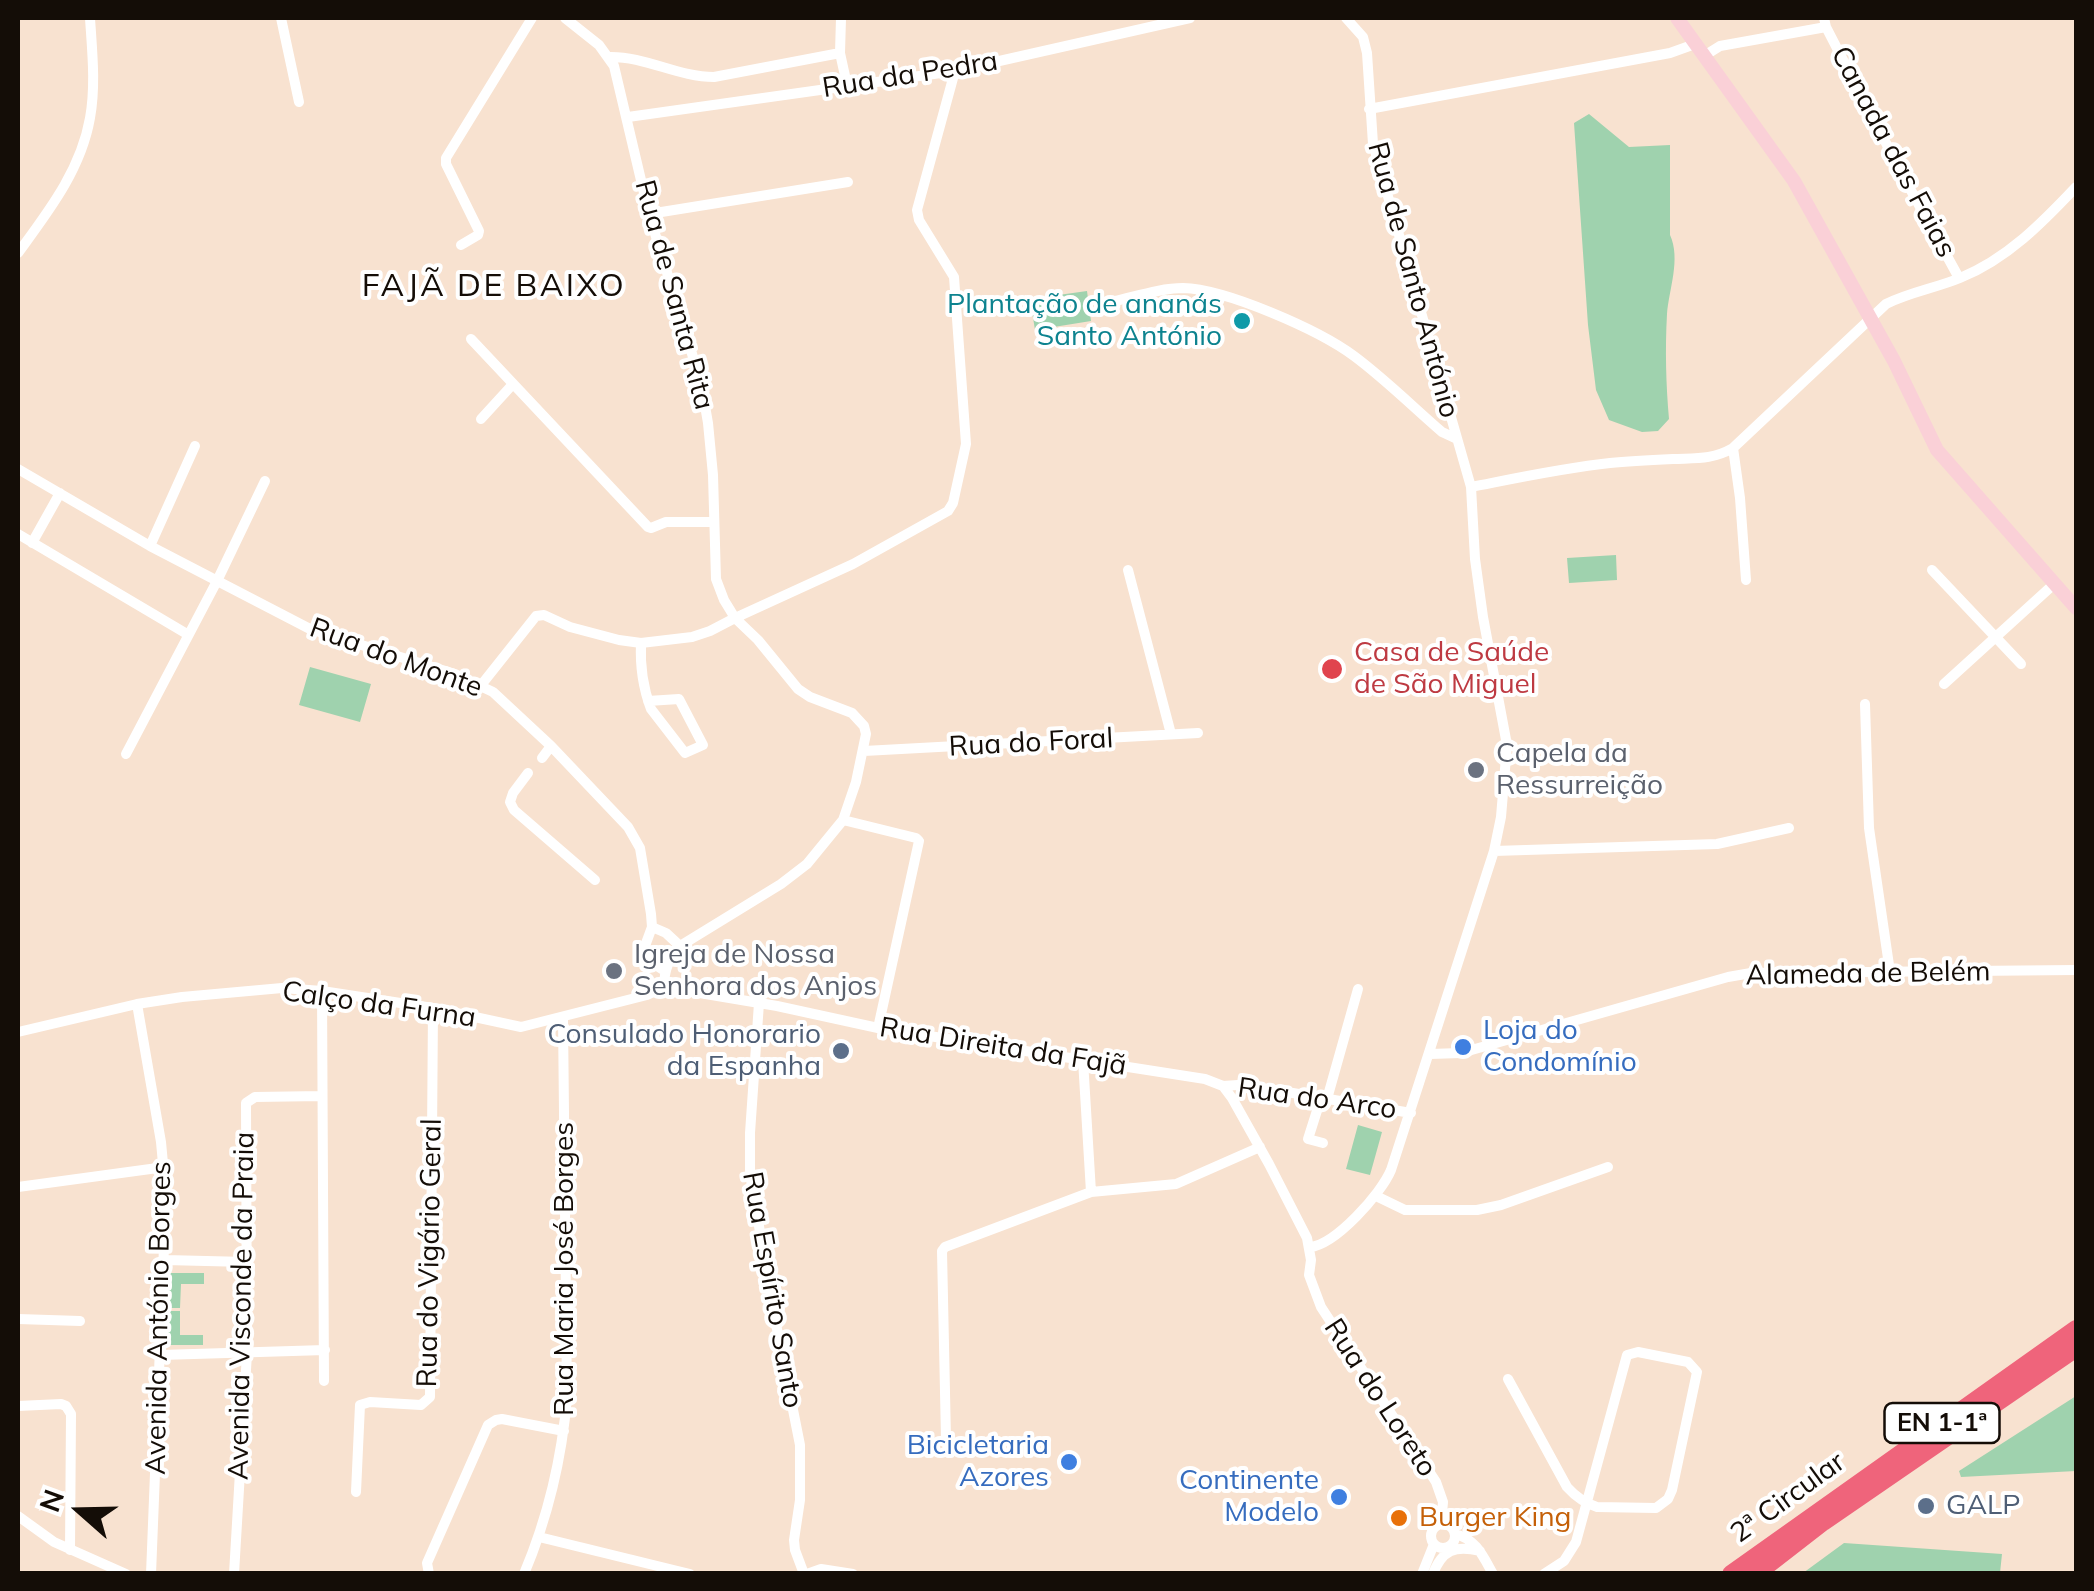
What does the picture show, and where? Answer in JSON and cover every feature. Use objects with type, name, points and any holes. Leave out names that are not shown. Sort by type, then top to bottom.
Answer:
[{"type":"highway","name":"2ª Circular","points":[[1731,1574],[2076,1330]]},
{"type":"highway","name":"2ª Circular","points":[[1756,1574],[1823,1522],[2076,1348]]},
{"type":"main road","points":[[1676,18],[1794,181],[1894,361],[1937,450],[2076,608]]},
{"type":"street","points":[[18,253],[57,200],[82,151],[91,116],[90,18]]},
{"type":"street","points":[[281,18],[299,102]]},
{"type":"street","points":[[461,245],[480,231],[446,158],[532,18]]},
{"type":"street","name":"Rua de Santa Rita","points":[[565,18],[599,44],[614,66],[648,214],[701,383],[713,475],[716,579],[724,600],[735,618],[798,689],[859,719],[866,734],[864,752]]},
{"type":"street","points":[[840,18],[840,53],[847,85]]},
{"type":"street","name":"Rua da Pedra","points":[[628,116],[955,72],[1190,18]]},
{"type":"street","name":"Rua de Santo António","points":[[1346,18],[1362,37],[1367,53],[1372,144],[1471,488],[1477,578],[1507,745],[1502,817],[1494,851],[1411,1113],[1391,1170],[1376,1196]]},
{"type":"street","name":"Canada das Faias","points":[[1370,109],[1700,50],[1825,22],[1959,278]]},
{"type":"street","points":[[609,57],[622,56],[694,76],[714,77],[840,53]]},
{"type":"street","points":[[482,684],[540,614],[594,635],[640,642],[692,637],[853,564],[951,508],[966,444],[954,277],[918,210],[955,72]]},
{"type":"street","points":[[648,214],[848,182]]},
{"type":"street","points":[[1471,488],[1609,464],[1711,458],[1732,448],[1886,304],[1959,278],[2002,256],[2076,187]]},
{"type":"street","points":[[1115,301],[1178,288],[1238,300],[1325,338],[1354,356],[1442,432],[1457,439]]},
{"type":"street","points":[[472,339],[648,526],[714,522]]},
{"type":"street","points":[[481,419],[513,384]]},
{"type":"street","points":[[150,546],[195,446]]},
{"type":"street","points":[[1732,448],[1746,580]]},
{"type":"street","name":"Rua do Monte","points":[[18,468],[150,546],[319,632],[456,674],[482,684],[508,703],[628,827],[640,848],[649,899],[652,927],[645,952],[651,962],[665,971]]},
{"type":"street","points":[[126,754],[265,482]]},
{"type":"street","points":[[32,543],[60,493]]},
{"type":"street","points":[[18,534],[187,634]]},
{"type":"street","points":[[1128,570],[1170,734]]},
{"type":"street","points":[[1932,570],[2020,664]]},
{"type":"street","points":[[1944,684],[2054,584]]},
{"type":"street","points":[[640,642],[640,658],[648,701],[651,709],[684,753],[703,745],[679,700],[648,701]]},
{"type":"street","points":[[1865,704],[1869,828],[1890,972]]},
{"type":"street","name":"Rua do Foral","points":[[864,752],[1198,733]]},
{"type":"street","points":[[542,758],[551,746]]},
{"type":"street","points":[[664,988],[669,959],[680,946],[807,864],[842,820],[864,752]]},
{"type":"street","points":[[528,772],[513,793],[510,802],[514,810],[595,880]]},
{"type":"street","points":[[842,820],[916,838],[919,842],[878,1028]]},
{"type":"street","points":[[1494,851],[1717,844],[1788,828]]},
{"type":"street","points":[[652,927],[680,946]]},
{"type":"street","name":"Alameda de Belém","points":[[1430,1054],[1461,1053],[1739,975],[1772,971],[2076,970]]},
{"type":"street","name":"Calço da Furna","points":[[18,1032],[137,1004],[282,988],[434,1008],[515,1027],[563,1018],[664,988]]},
{"type":"street","name":"Rua Direita da Fajã","points":[[664,988],[878,1028],[1205,1079],[1222,1086]]},
{"type":"street","points":[[1323,1143],[1308,1139],[1358,990]]},
{"type":"street","points":[[322,991],[324,1381]]},
{"type":"street","name":"Avenida António Borges","points":[[137,1004],[165,1166],[165,1260],[151,1574]]},
{"type":"street","name":"Rua Espírito Santo","points":[[760,1004],[749,1158],[800,1446],[800,1500],[794,1550],[806,1574],[821,1569],[853,1574]]},
{"type":"street","name":"Rua do Vigário Geral","points":[[356,1492],[360,1404],[420,1405],[430,1397],[434,1008]]},
{"type":"street","name":"Rua Maria José Borges","points":[[524,1574],[554,1485],[564,1431],[567,1368],[563,1018]]},
{"type":"street","points":[[1083,1060],[1091,1192]]},
{"type":"street","points":[[1222,1086],[1260,1147],[1310,1247],[1325,1243],[1376,1196],[1406,1210],[1477,1210],[1608,1166]]},
{"type":"street","name":"Rua do Arco","points":[[1222,1086],[1411,1113]]},
{"type":"street","name":"Avenida Visconde da Praia","points":[[234,1574],[247,1352],[246,1108],[249,1100],[256,1097],[322,1096]]},
{"type":"street","points":[[946,1439],[942,1251],[945,1247],[1091,1192],[1176,1184],[1260,1147]]},
{"type":"street","points":[[18,1186],[165,1166]]},
{"type":"street","name":"Rua do Loreto","points":[[1310,1247],[1309,1275],[1321,1307],[1436,1482],[1443,1502],[1441,1524]]},
{"type":"street","points":[[165,1260],[247,1262]]},
{"type":"street","points":[[18,1319],[80,1321]]},
{"type":"street","points":[[161,1356],[324,1350]]},
{"type":"street","points":[[1508,1379],[1567,1487],[1588,1504],[1609,1509],[1656,1508],[1668,1499],[1698,1378],[1692,1365],[1638,1352],[1628,1355],[1588,1504],[1572,1552],[1544,1574]]},
{"type":"street","points":[[18,1406],[56,1404],[66,1406],[71,1414],[70,1550]]},
{"type":"street","points":[[428,1574],[427,1563],[488,1425],[502,1420],[564,1431]]},
{"type":"street","points":[[18,1516],[70,1550],[126,1574]]},
{"type":"street","points":[[1433,1574],[1438,1550],[1431,1538],[1432,1531],[1441,1524],[1468,1537],[1493,1574]]},
{"type":"street","points":[[1422,1574],[1438,1550],[1451,1544],[1455,1534]]},
{"type":"street","points":[[539,1538],[690,1574]]},
{"type":"street","points":[[1438,1550],[1480,1551]]},
{"type":"street","points":[[632,1574],[636,1561]]},
{"type":"green space","points":[[1589,114],[1629,147],[1670,145],[1670,235],[1674,254],[1666,327],[1669,419],[1658,431],[1642,432],[1609,420],[1596,390],[1574,123]]},
{"type":"green space","points":[[1087,291],[1091,321],[1035,330],[1030,299]]},
{"type":"green space","points":[[1616,555],[1617,580],[1569,583],[1567,558]]},
{"type":"green space","points":[[310,667],[371,684],[360,722],[299,705]]},
{"type":"green space","points":[[1358,1125],[1382,1132],[1370,1175],[1346,1169]]},
{"type":"green space","points":[[169,1273],[204,1273],[204,1284],[181,1284],[180,1308],[168,1308]]},
{"type":"green space","points":[[168,1311],[180,1311],[180,1335],[203,1335],[203,1345],[168,1345]]},
{"type":"green space","points":[[2076,1396],[2076,1471],[1961,1477],[1959,1471]]},
{"type":"green space","points":[[1844,1543],[2002,1554],[2000,1573],[1803,1573]]},
{"type":"place","name":"Plantação de ananás Santo António","points":[[1242,321]]},
{"type":"place","name":"Casa de Saúde de São Miguel","points":[[1332,669]]},
{"type":"place","name":"Capela da Ressurreição","points":[[1476,770]]},
{"type":"place","name":"Igreja de Nossa Senhora dos Anjos","points":[[614,971]]},
{"type":"place","name":"Loja do Condomínio","points":[[1463,1047]]},
{"type":"place","name":"Consulado Honorario da Espanha","points":[[841,1051]]},
{"type":"place","name":"Bicicletaria Azores","points":[[1069,1462]]},
{"type":"place","name":"Continente Modelo","points":[[1339,1497]]},
{"type":"place","name":"GALP","points":[[1926,1506]]},
{"type":"place","name":"Burger King","points":[[1399,1518]]},
{"type":"district","name":"FAJÃ DE BAIXO","points":[[494,286]]}]
